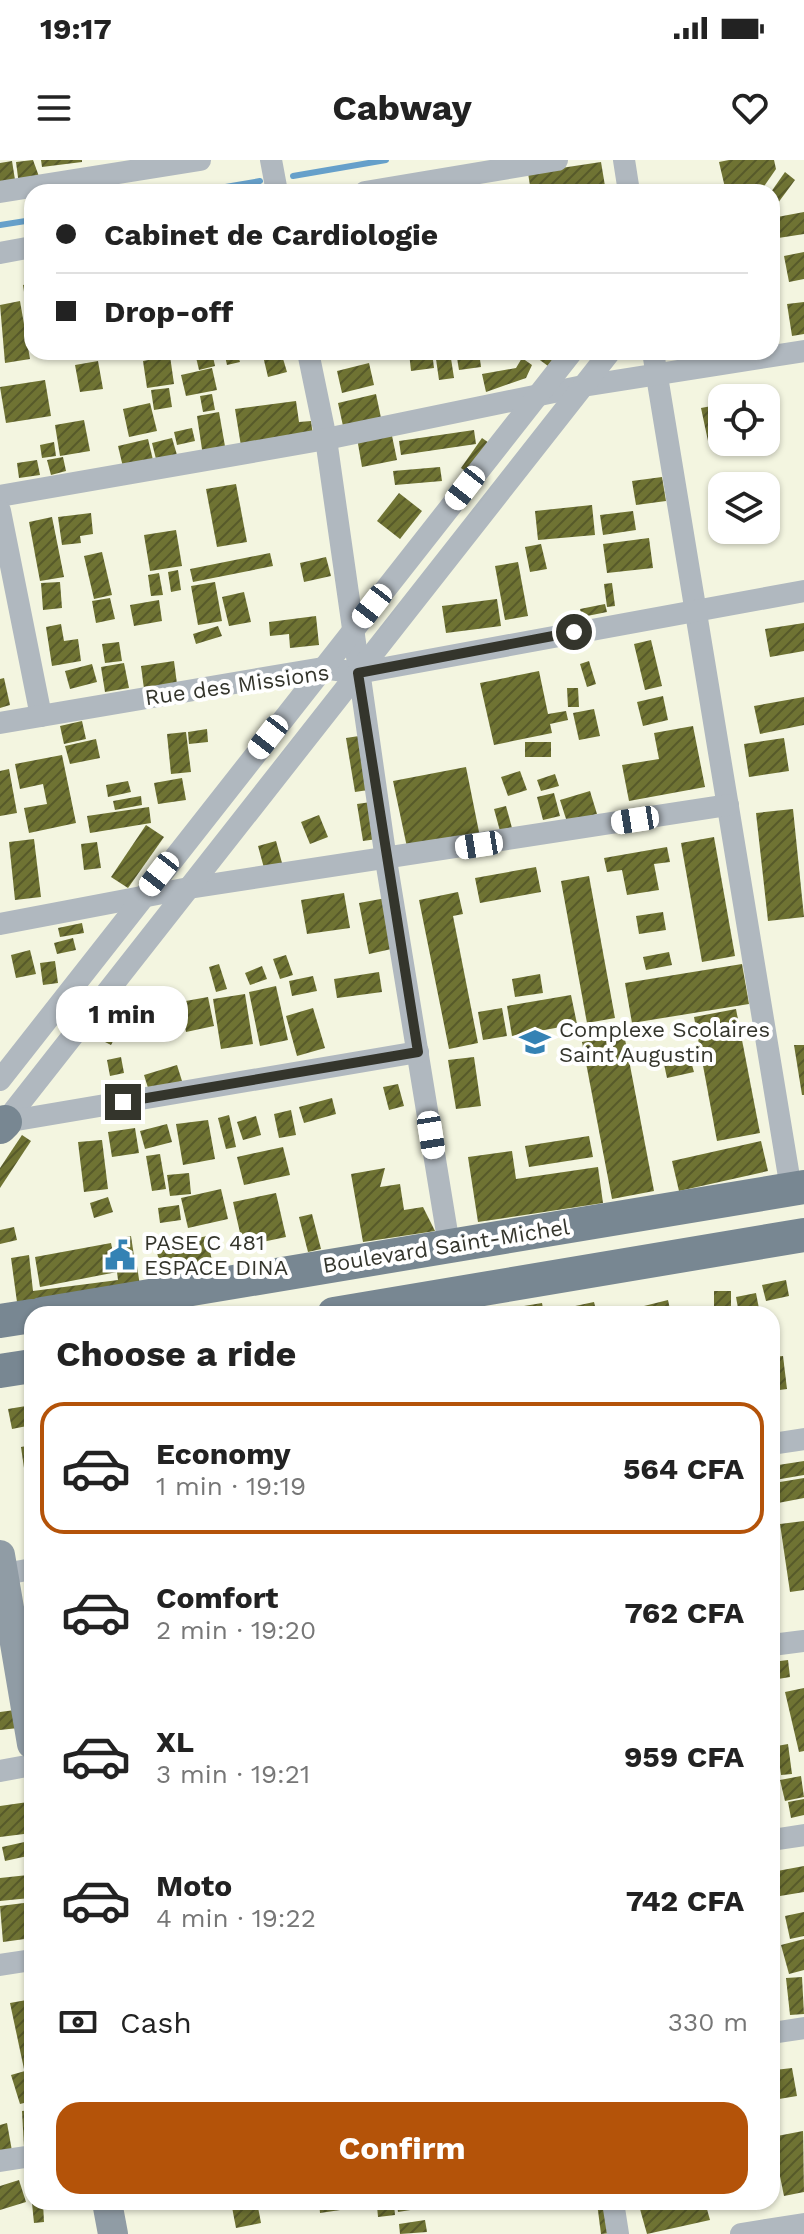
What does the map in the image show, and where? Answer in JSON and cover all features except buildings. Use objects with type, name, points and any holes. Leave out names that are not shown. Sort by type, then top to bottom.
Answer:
[{"type":"main road","name":"Boulevard Saint-Michel","points":[[89,1306],[797,1188]]},
{"type":"main road","points":[[429,1306],[465,1303],[804,1235]]},
{"type":"main road","points":[[0,1321],[24,1317]]},
{"type":"main road","points":[[0,1371],[24,1367]]},
{"type":"street","points":[[50,184],[200,160]]},
{"type":"street","points":[[271,160],[276,184]]},
{"type":"street","points":[[413,184],[557,160]]},
{"type":"street","points":[[624,160],[628,184]]},
{"type":"street","points":[[0,192],[24,188]]},
{"type":"street","points":[[0,253],[24,248]]},
{"type":"street","points":[[780,355],[804,351]]},
{"type":"street","points":[[310,360],[326,439],[386,860],[449,1245]]},
{"type":"street","points":[[0,1080],[566,360]]},
{"type":"street","points":[[2,1124],[604,360]]},
{"type":"street","points":[[655,360],[728,805],[797,1188]]},
{"type":"street","points":[[0,496],[326,439],[583,386],[750,360]]},
{"type":"street","points":[[0,511],[41,716]]},
{"type":"street","name":"Rue des Missions","points":[[0,723],[323,668],[358,673],[804,591]]},
{"type":"street","points":[[0,924],[189,888],[728,805]]},
{"type":"street","points":[[2,1124],[418,1052]]},
{"type":"street","points":[[780,1443],[804,1439]]},
{"type":"street","points":[[9,1568],[24,1683]]},
{"type":"street","points":[[780,1644],[804,1641]]},
{"type":"street","points":[[0,1771],[24,1766]]},
{"type":"street","points":[[780,1839],[804,1835]]},
{"type":"street","points":[[0,1965],[24,1961]]},
{"type":"street","points":[[780,2032],[804,2028]]},
{"type":"street","points":[[0,2161],[24,2157]]},
{"type":"street","points":[[108,2210],[113,2234]]},
{"type":"street","points":[[614,2210],[618,2234]]},
{"type":"street","points":[[741,2234],[804,2224]]},
{"type":"waterway","points":[[293,176],[386,160]]},
{"type":"waterway","points":[[243,184],[260,181]]},
{"type":"waterway","points":[[0,225],[24,221]]},
{"type":"place","name":"Complexe Scolaires Saint Augustin","points":[[535,1042]]},
{"type":"place","name":"PASE C 481 ESPACE DINA","points":[[120,1255]]},
{"type":"route","points":[[123,1102],[418,1052],[358,673],[574,632]]}]
